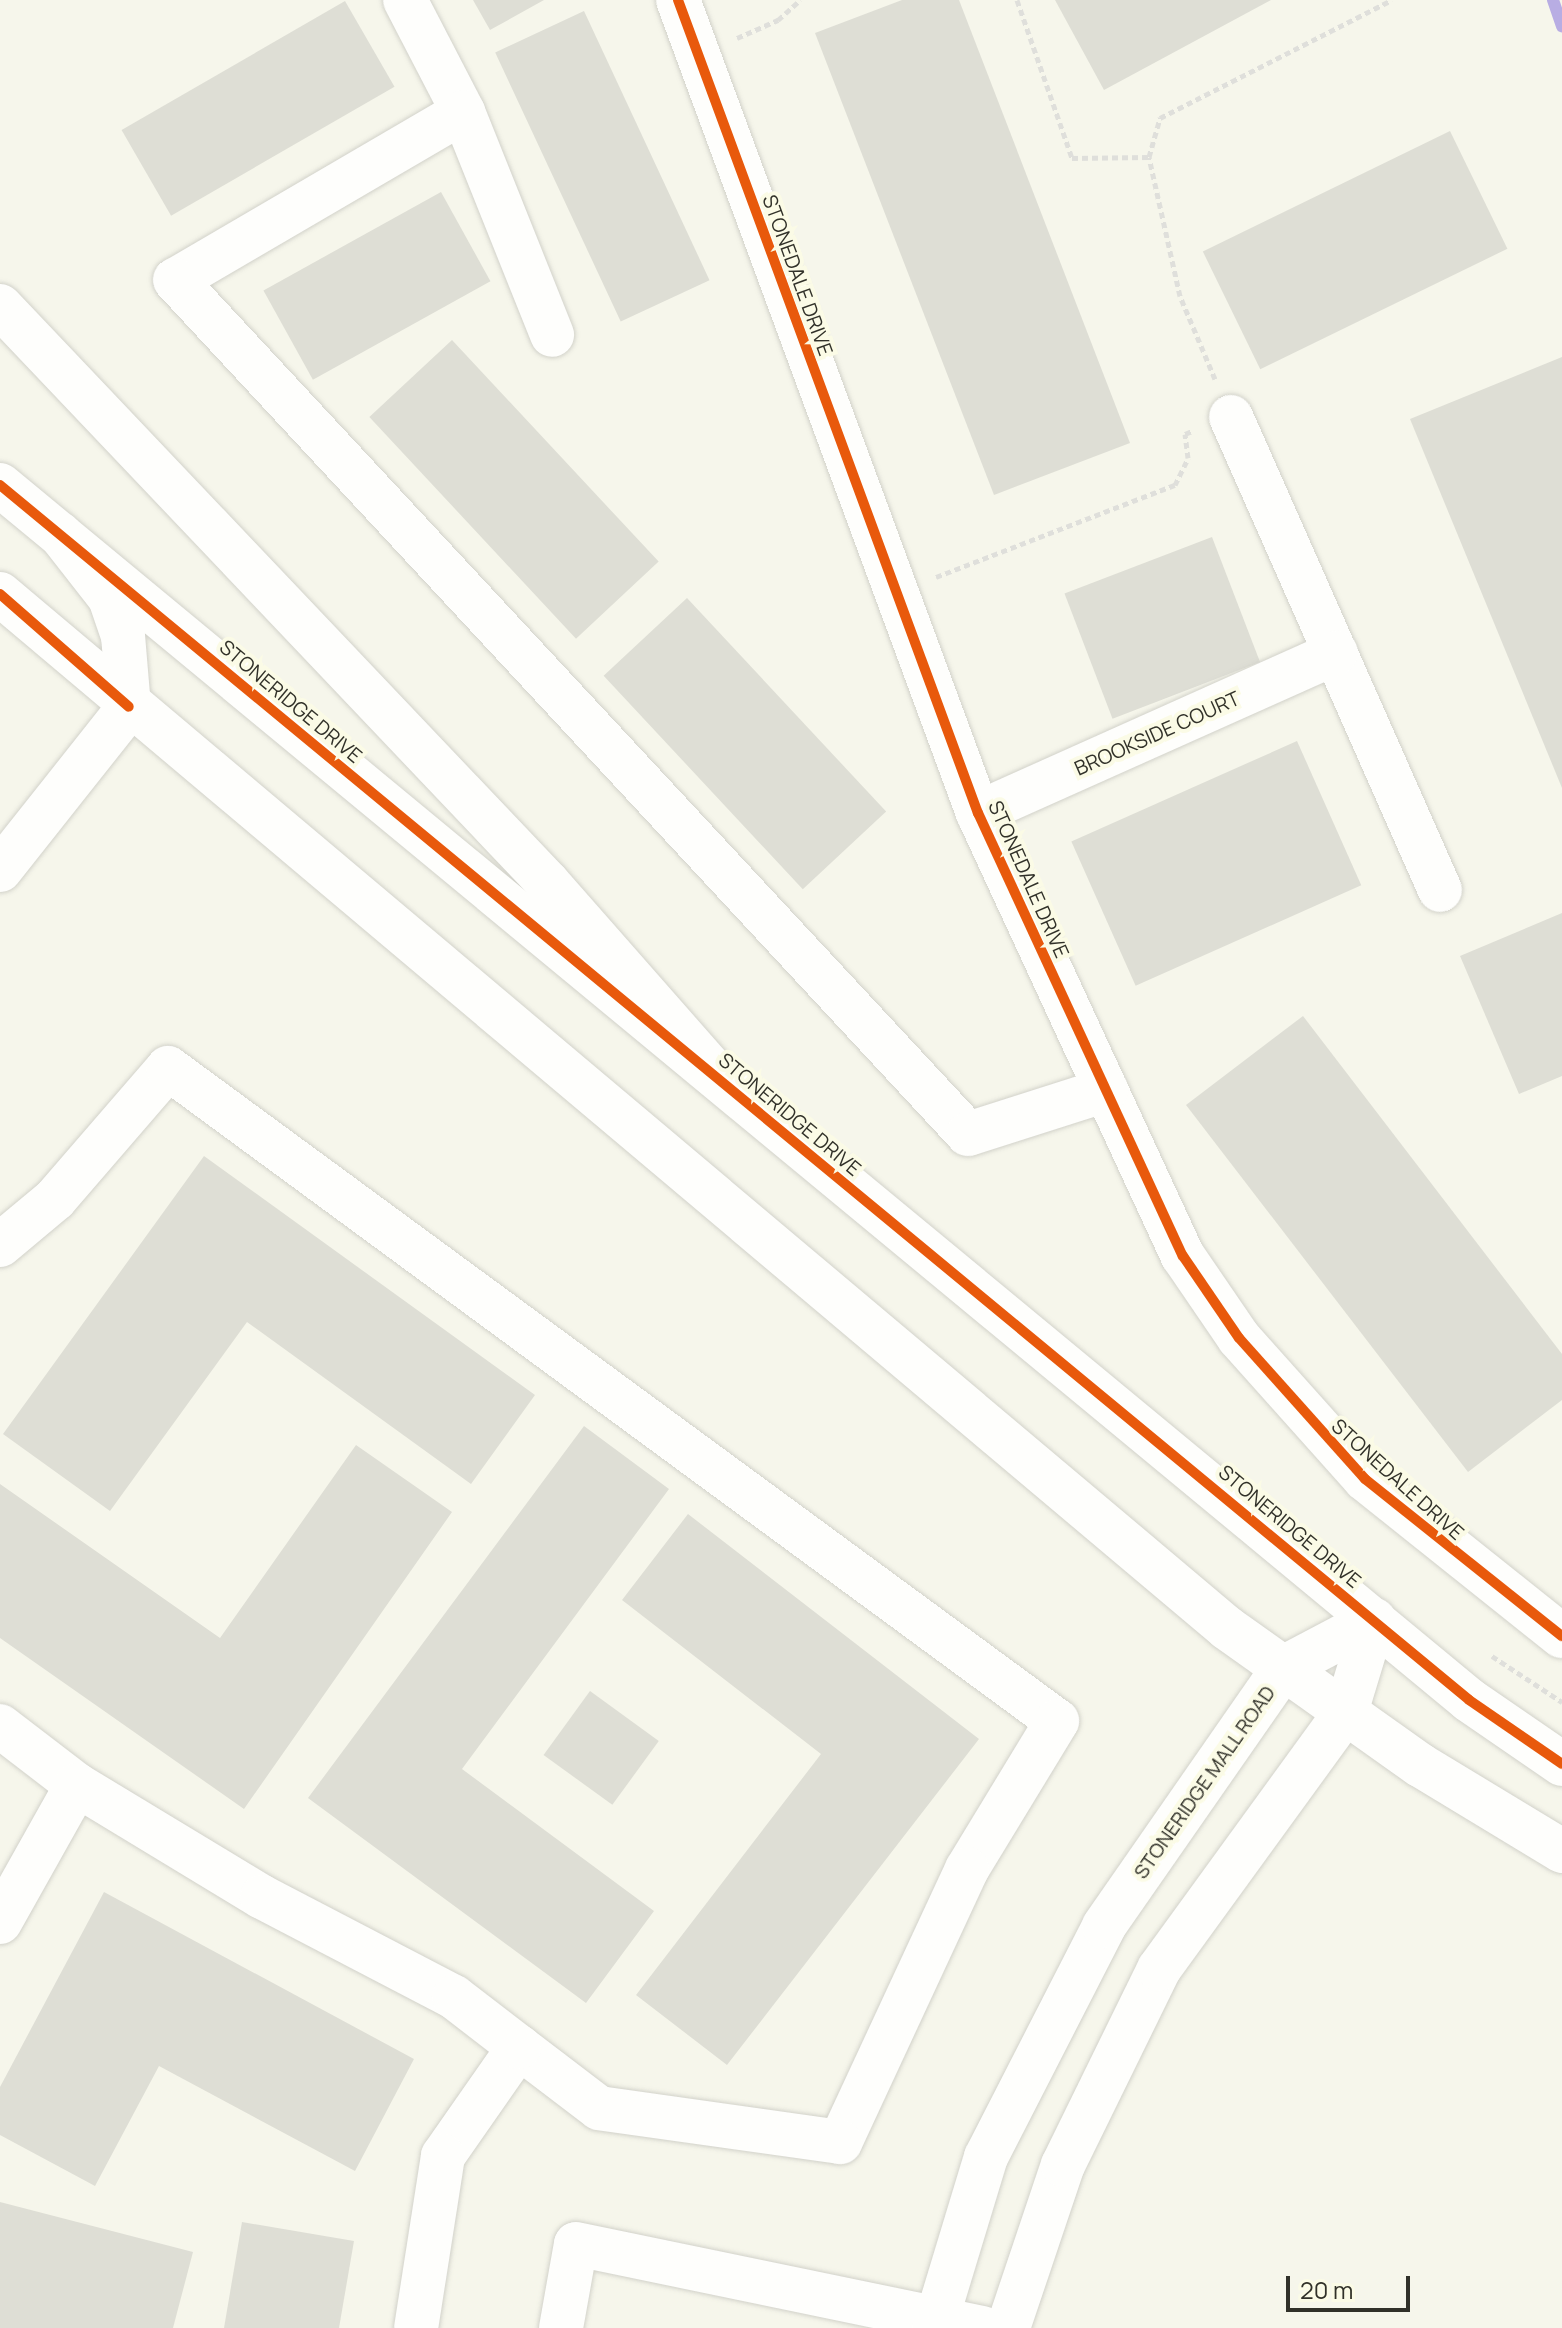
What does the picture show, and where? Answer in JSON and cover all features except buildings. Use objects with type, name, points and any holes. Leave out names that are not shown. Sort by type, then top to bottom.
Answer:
[{"type":"main road","points":[[405,0],[463,112],[552,335]]},
{"type":"main road","name":"STONEDALE DRIVE","points":[[678,0],[978,813],[1183,1256],[1303,1416],[1442,1545],[1562,1636]]},
{"type":"main road","points":[[463,112],[175,280],[968,1134],[1106,1090]]},
{"type":"main road","points":[[0,306],[548,883],[720,1079]]},
{"type":"main road","points":[[1231,417],[1440,890]]},
{"type":"main road","name":"STONERIDGE DRIVE","points":[[0,485],[1469,1700],[1562,1764]]},
{"type":"main road","points":[[0,870],[129,707],[123,636],[110,598],[60,534]]},
{"type":"main road","points":[[0,594],[129,707],[1283,1668],[1562,1851]]},
{"type":"main road","name":"BROOKSIDE COURT","points":[[978,813],[1336,653]]},
{"type":"main road","points":[[0,1245],[55,1199],[168,1068],[1057,1721],[967,1869],[840,2142],[599,2108],[454,1997],[262,1897],[77,1785],[0,1726]]},
{"type":"main road","points":[[1008,2328],[1063,2165],[1159,1969],[1346,1712],[1374,1620]]},
{"type":"main road","name":"STONERIDGE MALL ROAD","points":[[935,2322],[986,2157],[1041,2042],[1104,1926],[1283,1668],[1374,1620]]},
{"type":"main road","points":[[0,1922],[77,1785]]},
{"type":"main road","points":[[416,2328],[443,2156],[519,2047]]},
{"type":"main road","points":[[561,2328],[576,2244],[935,2322],[982,2328]]},
{"type":"path","points":[[700,59],[778,20],[800,0]]},
{"type":"path","points":[[1017,0],[1072,158],[1149,157]]},
{"type":"path","points":[[895,591],[1175,485],[1188,458],[1185,434],[1231,417],[1180,296],[1149,157],[1160,118],[1392,0]]},
{"type":"path","points":[[1492,1656],[1562,1702]]},
{"type":"waterway","points":[[1553,0],[1562,26]]},
{"type":"cycle path","points":[[678,0],[978,813],[1183,1256],[1239,1338],[1365,1479],[1562,1636]]},
{"type":"cycle path","points":[[0,485],[1469,1700],[1562,1764]]},
{"type":"cycle path","points":[[0,594],[129,707]]}]
